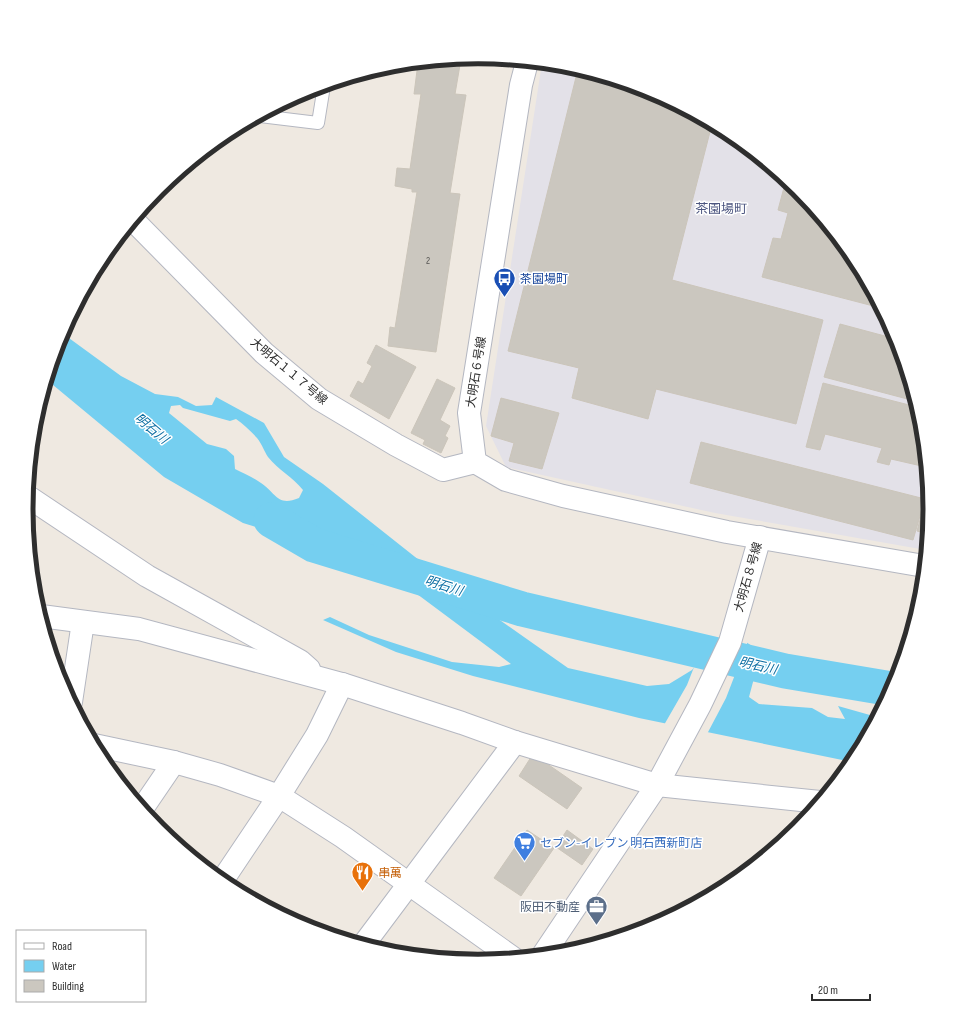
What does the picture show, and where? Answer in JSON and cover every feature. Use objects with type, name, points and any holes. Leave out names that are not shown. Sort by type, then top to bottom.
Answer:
[{"type":"street","name":"大明石６号線","points":[[475,462],[469,413],[521,85],[526,67]]},
{"type":"street","name":"大明石１１７号線","points":[[137,224],[264,352],[319,399],[396,445],[443,470],[475,462]]},
{"type":"street","points":[[475,462],[506,480],[563,496],[727,532],[757,547]]},
{"type":"street","points":[[33,500],[148,576],[300,661],[321,678]]},
{"type":"street","name":"大明石８号線","points":[[548,948],[661,777],[700,705],[730,642],[757,547],[919,565]]},
{"type":"street","points":[[46,617],[139,629],[342,684],[515,742],[661,777],[814,801]]},
{"type":"street","points":[[73,692],[83,622]]},
{"type":"street","points":[[226,875],[279,796],[317,735],[342,684]]},
{"type":"street","points":[[367,940],[515,742]]},
{"type":"street","points":[[102,747],[174,762],[220,775],[279,796],[409,883],[506,953]]},
{"type":"street","points":[[145,804],[174,762]]},
{"type":"lane","points":[[268,117],[318,124],[323,92]]},
{"type":"shaded area","points":[[541,69],[593,79],[648,98],[675,110],[725,139],[749,156],[793,194],[831,238],[848,262],[877,312],[889,339],[908,394],[919,451],[922,480],[923,509],[921,549],[715,513],[506,467],[486,426]]},
{"type":"water","points":[[68,337],[121,376],[155,394],[178,397],[196,406],[212,405],[216,397],[264,423],[284,457],[323,484],[453,587],[568,668],[647,686],[669,684],[692,670],[713,645],[734,634],[761,652],[749,697],[759,704],[812,708],[828,717],[845,719],[838,706],[872,716],[845,761],[639,718],[473,676],[396,652],[323,620],[330,617],[369,635],[452,662],[499,667],[511,664],[417,594],[382,560],[364,560],[243,523],[164,477],[51,384]],"holes":[[[180,405],[183,408],[230,421],[236,419],[250,430],[257,438],[272,462],[295,481],[303,490],[299,498],[286,501],[277,498],[258,481],[235,469],[234,456],[226,449],[207,444],[169,413],[171,406]]]},
{"type":"pier","points":[[735,632],[748,641],[726,698],[707,734],[664,725],[687,685],[696,662],[712,643],[722,635]]},
{"type":"building","points":[[460,65],[455,94],[466,95],[450,193],[460,194],[436,352],[388,346],[390,327],[395,328],[417,192],[412,192],[412,189],[395,186],[397,168],[410,169],[421,94],[414,94],[417,68]]},
{"type":"building","points":[[576,75],[593,79],[648,98],[675,110],[710,130],[672,280],[823,320],[796,424],[656,389],[648,419],[572,398],[579,368],[508,351]]},
{"type":"building","points":[[784,186],[813,216],[831,238],[848,262],[874,306],[762,277],[773,238],[781,239],[788,213],[778,210]]},
{"type":"building","points":[[840,324],[888,337],[909,399],[824,377]]},
{"type":"building","points":[[376,345],[416,367],[389,419],[350,396],[358,381],[363,384],[372,366],[367,363]]},
{"type":"building","points":[[437,379],[455,388],[440,420],[450,426],[445,436],[448,438],[441,453],[423,444],[425,440],[411,433]]},
{"type":"building","points":[[823,383],[910,405],[921,466],[891,459],[889,465],[877,462],[882,448],[825,434],[820,450],[806,447]]},
{"type":"building","points":[[501,398],[559,413],[542,469],[509,461],[514,443],[491,436]]},
{"type":"building","points":[[701,442],[923,498],[923,506],[913,540],[690,483]]},
{"type":"building","points":[[923,509],[922,532],[917,531]]},
{"type":"building","points":[[533,754],[582,788],[567,809],[519,776]]},
{"type":"building","name":"セブン-イレブン 明石西新町店","points":[[527,830],[554,848],[521,896],[494,878]]},
{"type":"building","points":[[567,830],[593,849],[582,865],[556,847]]},
{"type":"waterway","name":"明石川","points":[[271,520],[314,545],[522,609],[785,671],[885,688]]},
{"type":"place","name":"茶園場町","points":[[504,298]]},
{"type":"place","name":"セブン-イレブン 明石西新町店","points":[[524,862]]},
{"type":"place","name":"串萬","points":[[363,892]]},
{"type":"place","name":"阪田不動産","points":[[596,926]]},
{"type":"district","name":"茶園場町","points":[[721,208]]}]
